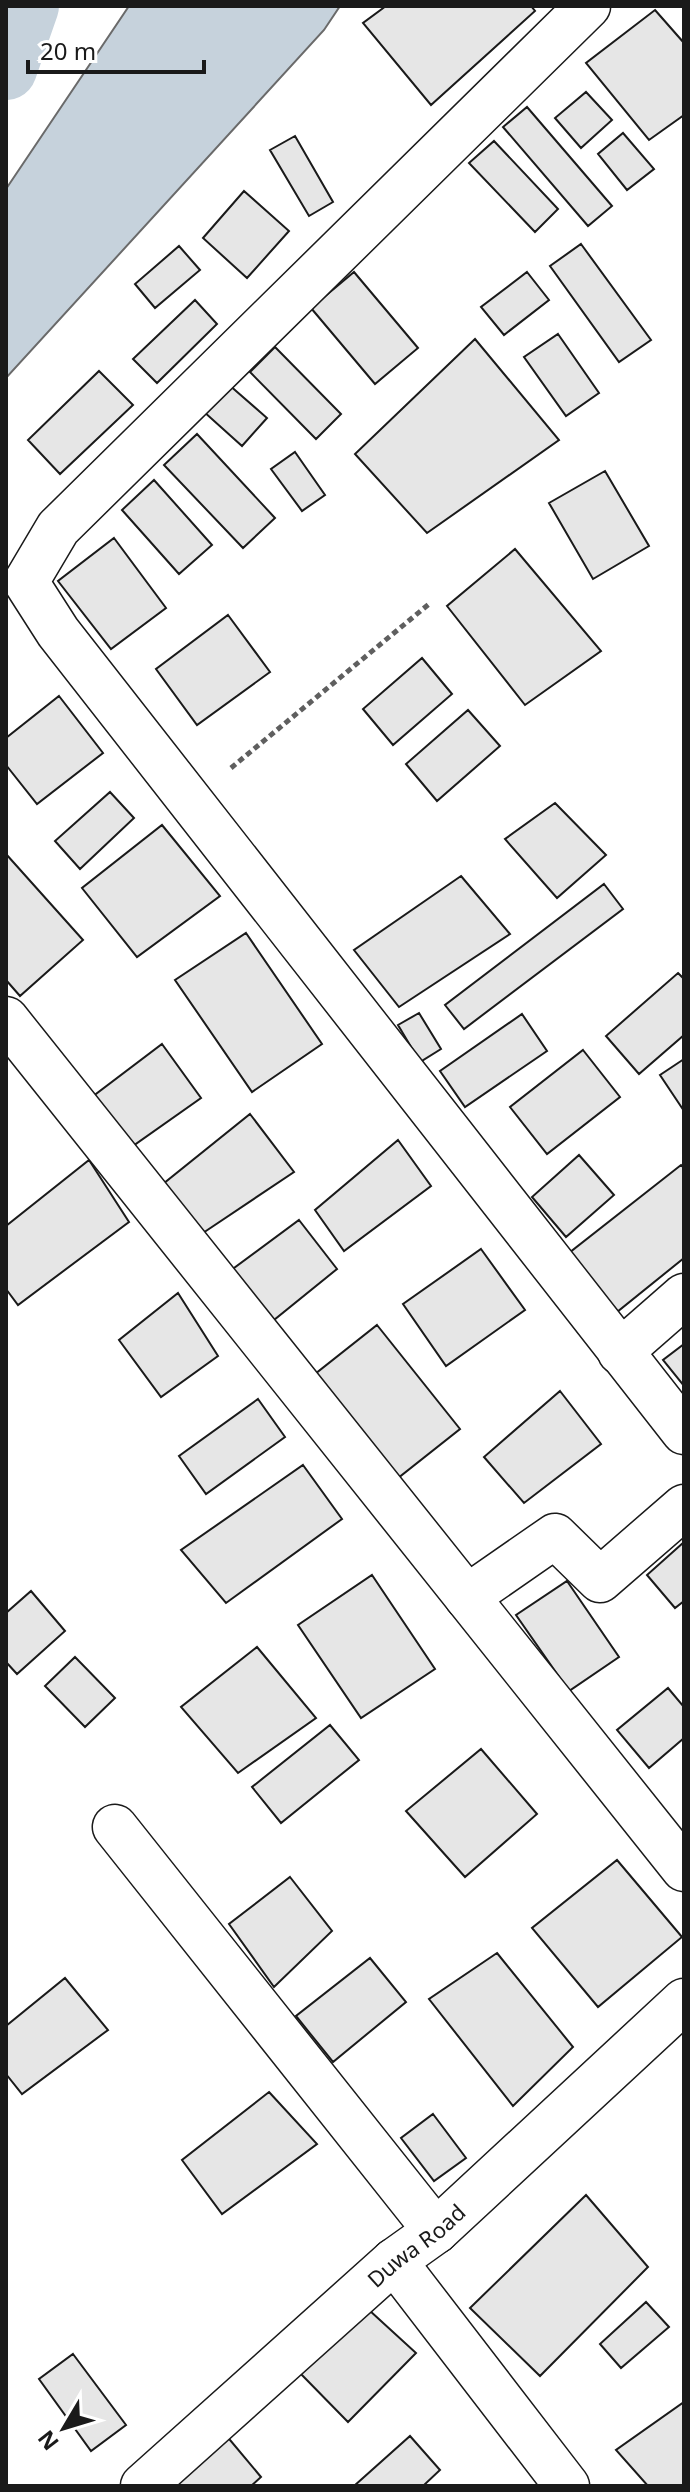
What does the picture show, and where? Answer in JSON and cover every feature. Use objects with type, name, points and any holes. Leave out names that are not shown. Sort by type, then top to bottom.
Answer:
[{"type":"street","points":[[588,6],[58,528],[26,582],[58,632],[684,1432]]},
{"type":"street","points":[[6,1019],[684,1869]]},
{"type":"street","points":[[620,1352],[684,1296]]},
{"type":"street","points":[[467,1597],[555,1536],[600,1580],[684,1507]]},
{"type":"street","points":[[115,1827],[436,2231]]},
{"type":"street","name":"Duwa Road","points":[[143,2486],[394,2261],[436,2231],[684,2001]]},
{"type":"street","points":[[394,2261],[567,2486]]},
{"type":"path","points":[[190,802],[429,604]]},
{"type":"shaded area","points":[[129,6],[340,6],[324,30],[6,378],[6,189]]},
{"type":"building","points":[[386,6],[531,6],[535,11],[431,105],[363,23]]},
{"type":"building","points":[[655,10],[684,43],[684,115],[649,140],[586,63]]},
{"type":"building","points":[[586,92],[612,120],[581,148],[555,118]]},
{"type":"building","points":[[527,107],[612,206],[588,226],[503,127]]},
{"type":"building","points":[[623,133],[654,169],[627,190],[598,154]]},
{"type":"building","points":[[295,136],[333,202],[309,216],[270,150]]},
{"type":"building","points":[[494,141],[558,209],[535,232],[469,163]]},
{"type":"building","points":[[244,191],[289,231],[247,278],[203,238]]},
{"type":"building","points":[[581,244],[651,340],[619,362],[550,266]]},
{"type":"building","points":[[179,246],[200,270],[155,308],[135,284]]},
{"type":"building","points":[[354,272],[418,348],[375,384],[311,308]]},
{"type":"building","points":[[527,272],[549,300],[504,335],[481,307]]},
{"type":"building","points":[[195,300],[217,324],[157,383],[133,359]]},
{"type":"building","points":[[558,334],[599,393],[566,416],[524,357]]},
{"type":"building","points":[[475,339],[559,440],[427,533],[355,454]]},
{"type":"building","points":[[275,347],[341,414],[316,439],[250,372]]},
{"type":"building","points":[[99,371],[133,405],[60,474],[28,440]]},
{"type":"building","points":[[228,384],[267,418],[242,446],[203,411]]},
{"type":"building","points":[[197,434],[275,518],[243,548],[164,465]]},
{"type":"building","points":[[295,452],[325,495],[302,511],[271,469]]},
{"type":"building","points":[[605,471],[649,546],[593,579],[549,503]]},
{"type":"building","points":[[154,480],[212,545],[179,574],[122,510]]},
{"type":"building","points":[[114,538],[166,608],[111,649],[58,581]]},
{"type":"building","points":[[515,549],[601,651],[525,705],[447,606]]},
{"type":"building","points":[[228,615],[270,672],[197,725],[156,669]]},
{"type":"building","points":[[422,658],[452,694],[393,745],[363,709]]},
{"type":"building","points":[[59,696],[103,753],[37,804],[6,765],[6,738]]},
{"type":"building","points":[[468,710],[500,746],[437,801],[406,764]]},
{"type":"building","points":[[110,792],[134,818],[80,869],[55,841]]},
{"type":"building","points":[[555,803],[606,855],[557,898],[505,839]]},
{"type":"building","points":[[162,825],[220,896],[137,957],[82,888]]},
{"type":"building","points":[[6,854],[83,940],[20,996],[6,980]]},
{"type":"building","points":[[461,876],[510,934],[399,1007],[354,950]]},
{"type":"building","points":[[604,884],[623,909],[464,1029],[445,1005]]},
{"type":"building","points":[[246,933],[322,1044],[252,1092],[175,980]]},
{"type":"building","points":[[678,973],[684,979],[684,1035],[639,1074],[606,1036]]},
{"type":"building","points":[[419,1013],[441,1049],[420,1062],[398,1025]]},
{"type":"building","points":[[522,1014],[547,1051],[465,1107],[440,1071]]},
{"type":"building","points":[[162,1044],[201,1098],[130,1148],[92,1097]]},
{"type":"building","points":[[583,1050],[620,1097],[547,1154],[510,1107]]},
{"type":"building","points":[[684,1059],[684,1111],[660,1075]]},
{"type":"building","points":[[250,1114],[294,1172],[194,1239],[158,1188]]},
{"type":"building","points":[[398,1140],[431,1186],[344,1251],[315,1210]]},
{"type":"building","points":[[579,1155],[614,1195],[566,1237],[532,1197]]},
{"type":"building","points":[[89,1160],[129,1222],[18,1305],[6,1289],[6,1226]]},
{"type":"building","points":[[681,1165],[684,1168],[684,1258],[617,1312],[569,1253]]},
{"type":"building","points":[[299,1220],[337,1269],[269,1324],[230,1271]]},
{"type":"building","points":[[481,1249],[525,1310],[446,1366],[403,1304]]},
{"type":"building","points":[[178,1293],[218,1356],[161,1397],[119,1340]]},
{"type":"building","points":[[377,1325],[460,1429],[393,1482],[310,1378]]},
{"type":"building","points":[[684,1344],[684,1386],[663,1360]]},
{"type":"building","points":[[560,1391],[601,1444],[524,1503],[484,1457]]},
{"type":"building","points":[[258,1399],[285,1437],[206,1494],[179,1456]]},
{"type":"building","points":[[303,1465],[342,1519],[226,1603],[181,1550]]},
{"type":"building","points":[[684,1542],[684,1601],[675,1608],[647,1575]]},
{"type":"building","points":[[372,1575],[435,1669],[361,1718],[298,1625]]},
{"type":"building","points":[[567,1581],[619,1657],[569,1691],[516,1615]]},
{"type":"building","points":[[31,1591],[65,1631],[17,1674],[6,1662],[6,1613]]},
{"type":"building","points":[[257,1647],[316,1718],[238,1773],[181,1707]]},
{"type":"building","points":[[75,1657],[115,1698],[85,1727],[45,1686]]},
{"type":"building","points":[[668,1688],[684,1707],[684,1738],[649,1768],[617,1730]]},
{"type":"building","points":[[330,1725],[359,1760],[281,1823],[252,1787]]},
{"type":"building","points":[[481,1749],[537,1814],[465,1877],[406,1811]]},
{"type":"building","points":[[617,1860],[682,1937],[598,2007],[532,1928]]},
{"type":"building","points":[[290,1877],[332,1931],[274,1987],[229,1924]]},
{"type":"building","points":[[497,1953],[573,2047],[513,2106],[429,1999]]},
{"type":"building","points":[[370,1958],[406,2002],[333,2062],[296,2016]]},
{"type":"building","points":[[65,1978],[108,2030],[22,2094],[6,2074],[6,2026]]},
{"type":"building","points":[[269,2092],[317,2144],[222,2214],[182,2160]]},
{"type":"building","points":[[433,2114],[466,2158],[434,2181],[401,2138]]},
{"type":"building","points":[[586,2195],[648,2267],[540,2376],[470,2308]]},
{"type":"building","points":[[646,2302],[669,2327],[621,2368],[600,2344]]},
{"type":"building","points":[[369,2310],[416,2353],[348,2422],[299,2372]]},
{"type":"building","points":[[73,2354],[126,2425],[91,2451],[39,2379]]},
{"type":"building","points":[[684,2402],[684,2486],[648,2486],[616,2450]]},
{"type":"building","points":[[225,2434],[261,2477],[251,2486],[170,2486]]},
{"type":"building","points":[[410,2436],[440,2470],[423,2486],[354,2486]]},
{"type":"waterway","points":[[6,69],[28,6]]}]
